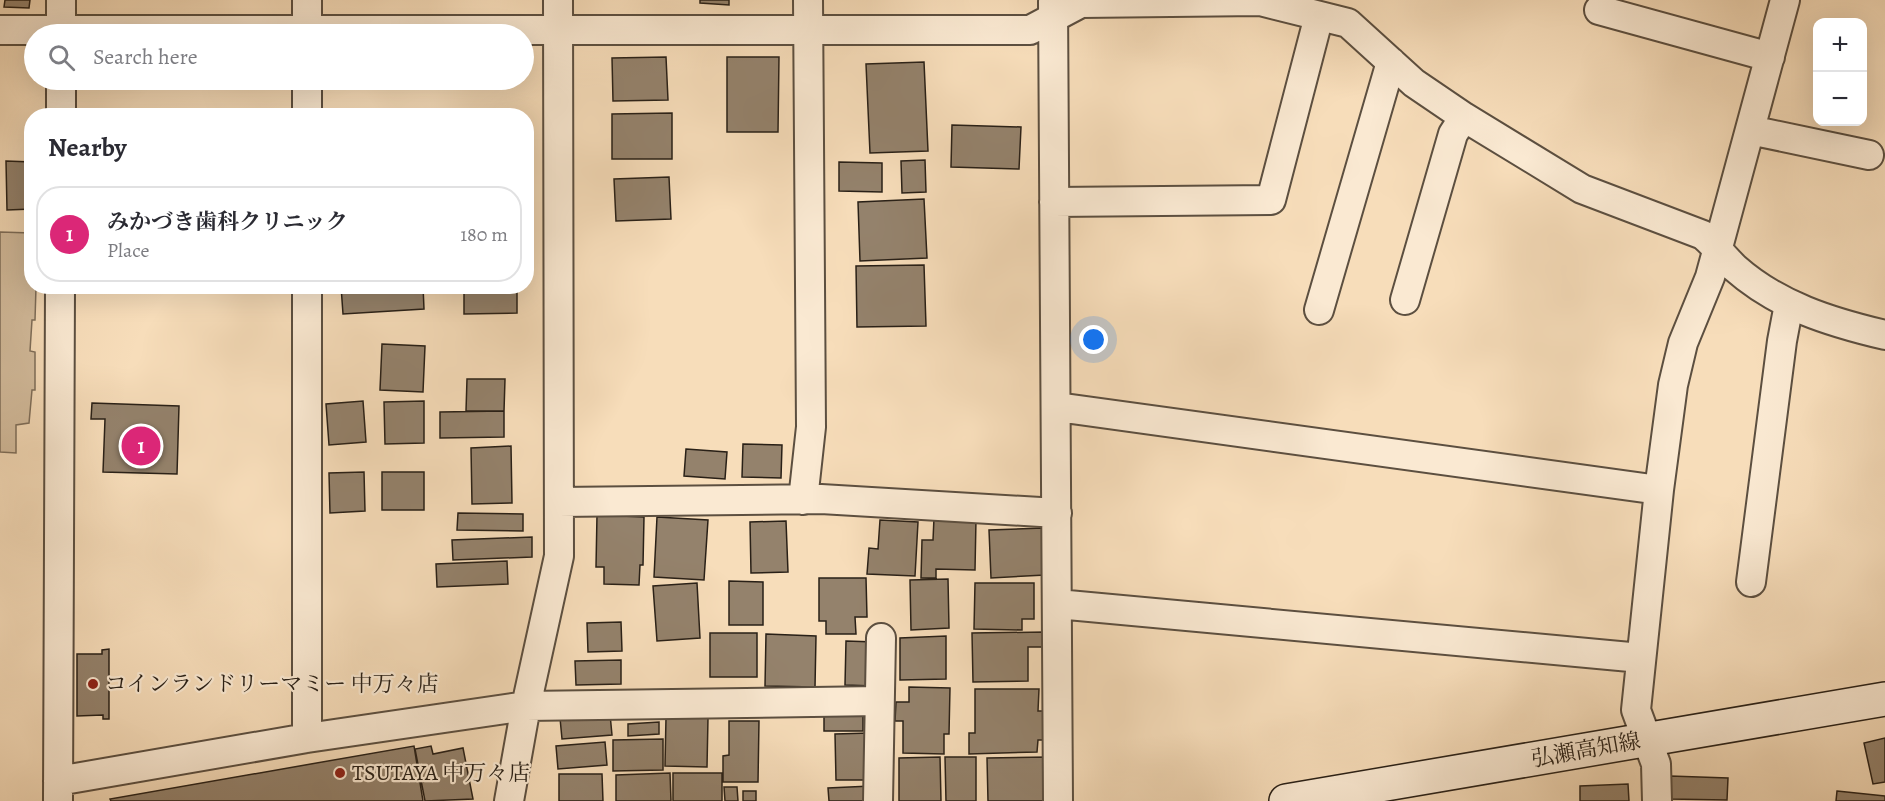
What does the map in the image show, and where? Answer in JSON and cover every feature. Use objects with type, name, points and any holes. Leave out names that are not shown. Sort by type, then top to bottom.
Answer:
[{"type":"main road","name":"弘瀬高知線","points":[[1286,801],[1885,699]]},
{"type":"street","points":[[61,0],[61,24]]},
{"type":"street","points":[[307,0],[307,24]]},
{"type":"street","points":[[509,801],[526,706],[559,556],[558,0]]},
{"type":"street","points":[[803,500],[811,427],[808,0]]},
{"type":"street","points":[[1657,801],[1657,770],[1636,710],[1659,490],[1673,386],[1683,343],[1710,278],[1785,0]]},
{"type":"street","points":[[534,29],[1030,30],[1053,9],[1081,3],[1260,1],[1276,3],[1348,23],[1414,83],[1464,117],[1582,189],[1703,235],[1734,267],[1789,304],[1826,320],[1885,335]]},
{"type":"street","points":[[1053,9],[1058,801]]},
{"type":"street","points":[[1599,10],[1770,57]]},
{"type":"street","points":[[1054,202],[1271,200],[1318,15]]},
{"type":"street","points":[[0,30],[24,31]]},
{"type":"street","points":[[1319,310],[1391,62]]},
{"type":"street","points":[[61,90],[61,108]]},
{"type":"street","points":[[307,90],[307,108]]},
{"type":"street","points":[[1406,300],[1453,134],[1464,117]]},
{"type":"street","points":[[1750,130],[1869,155]]},
{"type":"street","points":[[60,294],[58,791],[307,738],[526,706],[879,700]]},
{"type":"street","points":[[307,294],[307,738]]},
{"type":"street","points":[[1751,582],[1782,341],[1789,304]]},
{"type":"street","points":[[1057,407],[1659,490]]},
{"type":"street","points":[[560,502],[803,500],[1057,513]]},
{"type":"street","points":[[1057,604],[1641,658]]},
{"type":"street","points":[[878,801],[881,638]]},
{"type":"shaded area","points":[[0,232],[24,233],[24,294],[36,294],[35,320],[32,320],[30,351],[35,352],[35,390],[32,390],[29,423],[16,425],[16,453],[0,452]]},
{"type":"building","points":[[5,0],[30,0],[29,8],[4,7]]},
{"type":"building","points":[[700,0],[729,0],[729,5],[700,3]]},
{"type":"building","points":[[666,57],[668,100],[613,101],[612,58]]},
{"type":"building","points":[[727,57],[779,57],[778,132],[727,132]]},
{"type":"building","points":[[924,62],[928,151],[870,153],[866,64]]},
{"type":"building","points":[[672,113],[672,159],[612,159],[612,114]]},
{"type":"building","points":[[952,125],[1021,127],[1019,169],[951,167]]},
{"type":"building","points":[[925,160],[926,192],[902,193],[901,161]]},
{"type":"building","points":[[6,161],[24,162],[24,209],[7,210]]},
{"type":"building","points":[[839,162],[882,163],[882,192],[839,191]]},
{"type":"building","points":[[669,177],[671,219],[616,221],[614,179]]},
{"type":"building","points":[[924,199],[927,258],[860,261],[858,202]]},
{"type":"building","points":[[924,265],[926,326],[857,327],[856,266]]},
{"type":"building","points":[[342,294],[423,294],[424,309],[343,314]]},
{"type":"building","points":[[464,294],[517,294],[517,313],[464,314]]},
{"type":"building","points":[[382,344],[425,346],[423,392],[380,390]]},
{"type":"building","points":[[467,379],[505,379],[504,411],[466,411]]},
{"type":"building","points":[[363,401],[366,442],[329,445],[326,404]]},
{"type":"building","points":[[424,401],[424,443],[385,444],[384,402]]},
{"type":"building","points":[[92,403],[179,406],[177,474],[103,472],[105,419],[91,419]]},
{"type":"building","points":[[504,411],[504,437],[440,438],[440,412]]},
{"type":"building","points":[[743,444],[782,445],[781,478],[742,477]]},
{"type":"building","points":[[511,446],[512,503],[472,504],[471,448]]},
{"type":"building","points":[[686,449],[727,452],[725,479],[684,476]]},
{"type":"building","points":[[364,472],[365,511],[330,513],[329,473]]},
{"type":"building","points":[[382,472],[424,472],[424,510],[382,510]]},
{"type":"building","points":[[458,513],[523,514],[523,531],[457,530]]},
{"type":"building","points":[[597,515],[644,517],[643,565],[640,565],[639,585],[604,584],[604,567],[596,567]]},
{"type":"building","points":[[657,517],[708,520],[704,580],[654,577]]},
{"type":"building","points":[[934,518],[976,519],[975,570],[936,569],[936,578],[921,578],[922,540],[933,540]]},
{"type":"building","points":[[880,520],[918,522],[915,576],[867,574],[869,548],[878,549]]},
{"type":"building","points":[[786,521],[788,572],[751,573],[750,522]]},
{"type":"building","points":[[1043,528],[1045,575],[991,578],[989,530]]},
{"type":"building","points":[[532,537],[532,557],[453,560],[452,540]]},
{"type":"building","points":[[507,561],[508,584],[437,587],[436,564]]},
{"type":"building","points":[[819,578],[866,578],[867,617],[855,617],[856,634],[826,634],[826,621],[819,621]]},
{"type":"building","points":[[948,579],[949,628],[911,630],[910,580]]},
{"type":"building","points":[[729,581],[763,582],[763,625],[729,625]]},
{"type":"building","points":[[697,583],[700,638],[657,641],[653,586]]},
{"type":"building","points":[[975,583],[1034,583],[1034,619],[1022,619],[1022,630],[974,629]]},
{"type":"building","points":[[621,622],[622,651],[588,652],[587,623]]},
{"type":"building","points":[[1045,632],[1046,647],[1028,647],[1028,681],[973,682],[972,633]]},
{"type":"building","points":[[710,633],[757,633],[757,677],[710,677]]},
{"type":"building","points":[[766,634],[816,636],[815,687],[765,686]]},
{"type":"building","points":[[946,636],[946,679],[900,680],[900,638]]},
{"type":"building","points":[[846,641],[875,642],[874,686],[845,685]]},
{"type":"building","name":"コインランドリーマミー 中万々店","points":[[109,649],[109,719],[103,719],[103,715],[77,716],[77,654],[102,654],[102,650]]},
{"type":"building","points":[[621,660],[621,684],[576,685],[575,661]]},
{"type":"building","points":[[909,687],[950,688],[949,734],[944,734],[944,754],[903,753],[903,721],[895,721],[896,702],[909,702]]},
{"type":"building","points":[[975,689],[1039,689],[1038,711],[1047,711],[1046,740],[1038,740],[1037,752],[969,754],[969,733],[975,733]]},
{"type":"building","points":[[863,713],[863,731],[824,731],[824,714]]},
{"type":"building","points":[[610,714],[612,735],[562,739],[560,718]]},
{"type":"building","points":[[666,718],[708,718],[707,767],[665,766]]},
{"type":"building","points":[[729,721],[759,721],[758,782],[723,782],[723,756],[729,755]]},
{"type":"building","points":[[659,722],[659,734],[628,736],[628,724]]},
{"type":"building","points":[[870,733],[871,780],[836,780],[835,734]]},
{"type":"building","points":[[1885,738],[1885,782],[1873,784],[1864,743]]},
{"type":"building","points":[[663,739],[663,770],[613,771],[613,740]]},
{"type":"building","points":[[605,742],[607,765],[558,769],[556,746]]},
{"type":"building","name":"TSUTAYA 中万々店","points":[[414,746],[423,801],[111,801],[110,799]]},
{"type":"building","points":[[431,746],[433,754],[463,748],[473,799],[425,801],[415,749]]},
{"type":"building","points":[[940,757],[941,801],[899,801],[899,758]]},
{"type":"building","points":[[945,757],[976,757],[976,801],[946,801]]},
{"type":"building","points":[[1048,757],[1049,801],[988,801],[987,758]]},
{"type":"building","points":[[670,773],[671,801],[616,801],[616,775]]},
{"type":"building","points":[[673,773],[722,773],[722,801],[673,801]]},
{"type":"building","points":[[559,774],[602,774],[603,801],[559,801]]},
{"type":"building","points":[[1670,776],[1728,778],[1727,800],[1669,799]]},
{"type":"building","points":[[1628,784],[1629,801],[1580,801],[1580,786]]},
{"type":"building","points":[[871,786],[872,801],[829,801],[828,788]]},
{"type":"building","points":[[724,787],[737,787],[738,801],[725,801]]},
{"type":"building","points":[[743,791],[756,791],[756,801],[743,801]]},
{"type":"building","points":[[1837,791],[1885,796],[1885,801],[1836,801]]},
{"type":"place","name":"みかづき歯科クリニック","points":[[141,446]]},
{"type":"place","name":"コインランドリーマミー 中万々店","points":[[93,684]]},
{"type":"place","name":"TSUTAYA 中万々店","points":[[340,773]]}]
